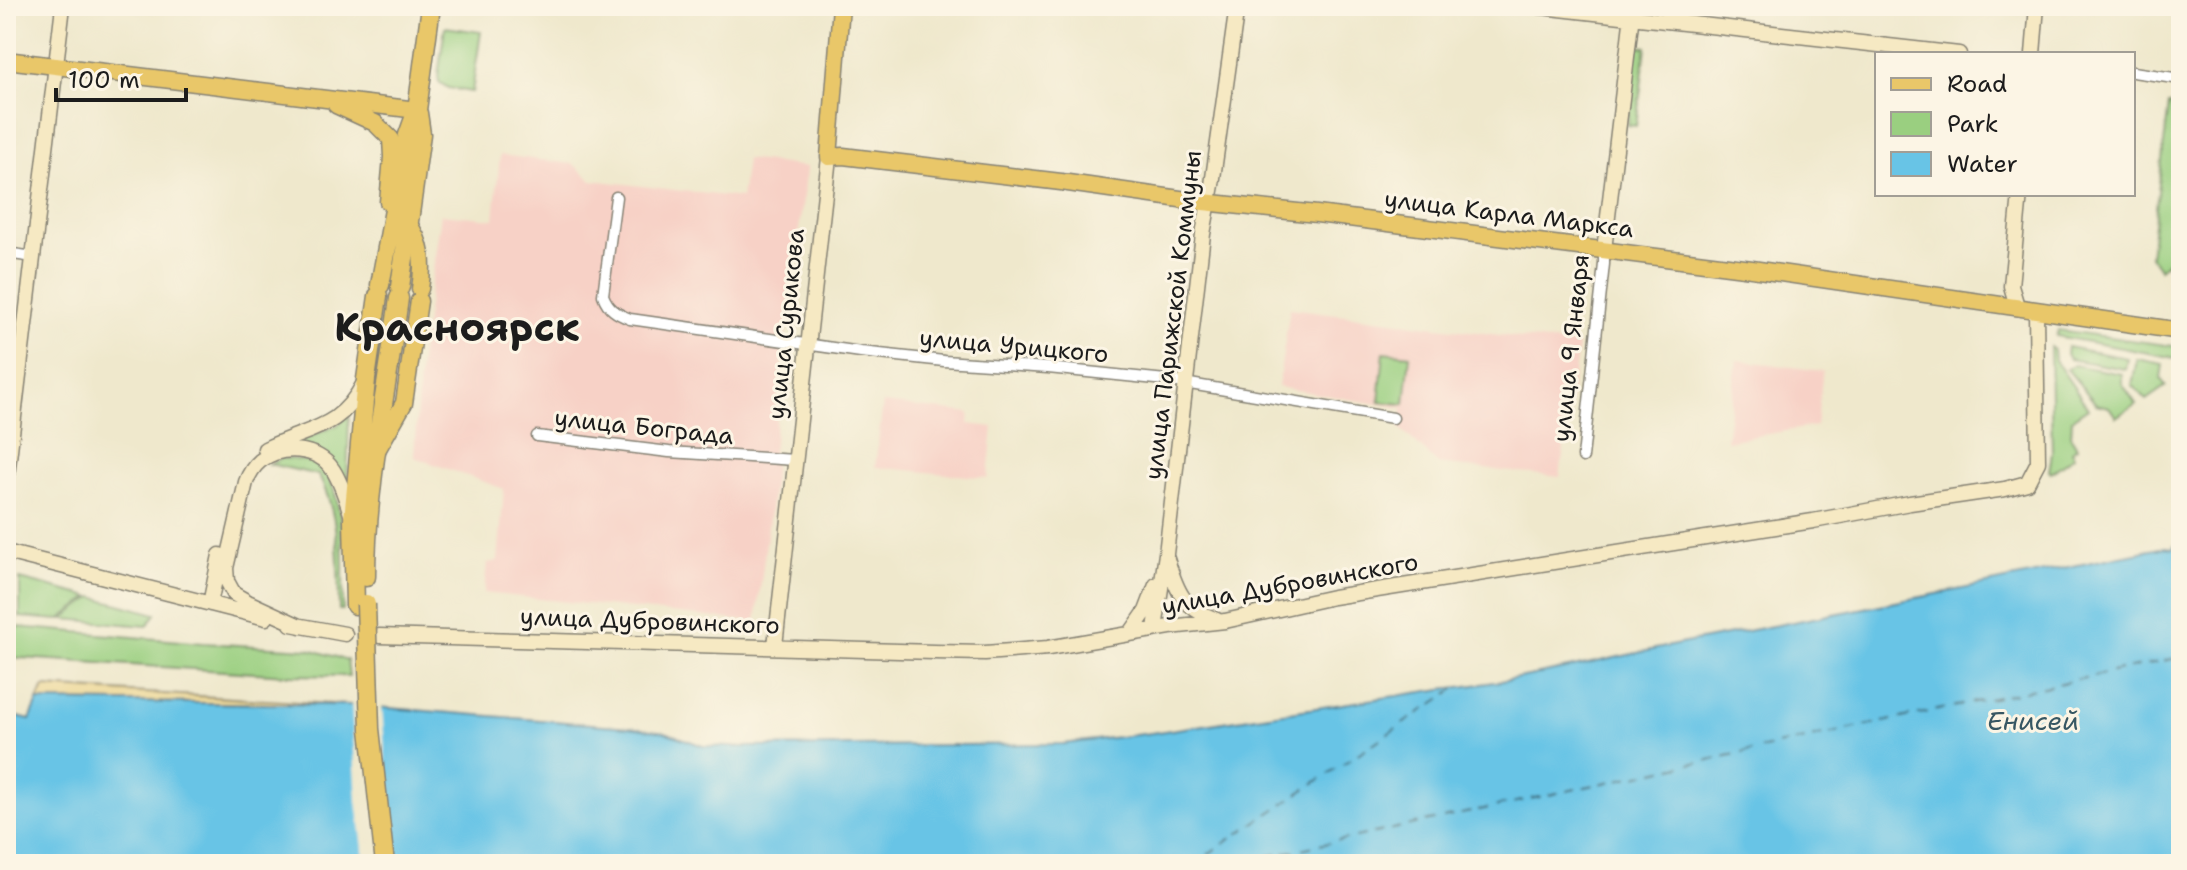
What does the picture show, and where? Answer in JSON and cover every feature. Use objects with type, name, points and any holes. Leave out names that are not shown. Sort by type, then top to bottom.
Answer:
[{"type":"highway","points":[[385,864],[370,729],[353,520],[366,379],[379,290],[408,135],[417,110],[431,6]]},
{"type":"highway","points":[[376,864],[367,783],[361,604],[366,527],[421,134],[417,110]]},
{"type":"main road","points":[[6,484],[13,366],[34,257],[63,6]]},
{"type":"main road","name":"улица Сурикова","points":[[775,646],[829,157],[841,6]]},
{"type":"main road","name":"улица Парижской Коммуны","points":[[1155,629],[1203,234],[1237,6]]},
{"type":"main road","points":[[1533,6],[1633,11],[1944,52]]},
{"type":"main road","points":[[2033,52],[2037,6]]},
{"type":"main road","name":"улица 9 Января","points":[[1604,250],[1633,11]]},
{"type":"main road","points":[[6,60],[417,110]]},
{"type":"main road","points":[[320,98],[375,123],[391,139],[385,255]]},
{"type":"main road","name":"улица Карла Маркса","points":[[829,157],[859,157],[1752,269],[2181,331]]},
{"type":"main road","points":[[2017,306],[2011,286],[2020,196]]},
{"type":"main road","points":[[376,453],[404,403],[420,295],[424,264],[415,232],[407,222]]},
{"type":"main road","name":"улица Дубровинского","points":[[379,636],[985,653],[1048,648],[1221,621],[1333,597],[1503,572],[2020,486],[2027,483],[2038,462],[2036,312]]},
{"type":"main road","points":[[210,604],[233,491],[241,470],[251,457],[263,450],[332,422],[349,408],[366,379]]},
{"type":"main road","points":[[300,626],[234,594],[227,581],[229,550],[250,472],[270,454],[285,450],[313,454],[333,469],[353,520]]},
{"type":"main road","points":[[6,552],[300,626],[345,634]]},
{"type":"main road","points":[[1166,554],[1176,590],[1185,601],[1203,615],[1221,621]]},
{"type":"main road","points":[[1130,634],[1146,611],[1166,554]]},
{"type":"street","points":[[2135,72],[2181,79]]},
{"type":"street","name":"улица Урицкого","points":[[616,197],[603,295],[611,309],[630,319],[808,346],[1186,383],[1393,418]]},
{"type":"street","name":"улица 9 Января","points":[[1583,457],[1604,250]]},
{"type":"street","points":[[6,253],[34,257]]},
{"type":"street","name":"улица Бограда","points":[[537,436],[669,452],[795,460]]},
{"type":"shaded area","points":[[500,155],[573,164],[592,180],[741,198],[746,159],[807,167],[783,357],[773,451],[774,472],[756,622],[484,593],[487,563],[498,561],[504,489],[414,457],[420,361],[441,214],[494,219]]},
{"type":"shaded area","points":[[1290,308],[1578,345],[1560,477],[1438,464],[1400,428],[1402,408],[1278,387]]},
{"type":"shaded area","points":[[1737,360],[1823,371],[1816,426],[1726,441]]},
{"type":"shaded area","points":[[883,403],[970,413],[969,424],[993,427],[988,478],[875,467]]},
{"type":"green space","points":[[445,27],[481,32],[472,92],[448,88],[439,82]]},
{"type":"green space","points":[[1637,46],[1646,47],[1636,126],[1628,125],[1628,122]]},
{"type":"green space","points":[[2169,104],[2181,106],[2181,175],[2175,180],[2174,187],[2175,194],[2181,199],[2181,217],[2173,219],[2169,228],[2172,235],[2180,239],[2178,251],[2160,269],[2150,256]]},
{"type":"green space","points":[[2058,330],[2181,347],[2181,359],[2056,336]]},
{"type":"green space","points":[[2050,347],[2054,350],[2055,360],[2088,408],[2072,419],[2071,437],[2077,447],[2071,451],[2074,456],[2051,473],[2049,471],[2052,453]]},
{"type":"green space","points":[[2067,347],[2127,358],[2125,369],[2069,359]]},
{"type":"green space","points":[[1384,352],[1410,355],[1405,404],[1379,402]]},
{"type":"green space","points":[[2137,359],[2163,364],[2161,379],[2166,386],[2146,400],[2132,385]]},
{"type":"green space","points":[[2074,365],[2122,374],[2122,383],[2136,404],[2116,417],[2109,407],[2096,404],[2067,369]]},
{"type":"green space","points":[[349,414],[347,489],[339,473],[293,446],[338,425]]},
{"type":"green space","points":[[282,458],[315,464],[331,482],[342,537],[343,610],[339,610],[334,523],[325,490],[318,475],[267,465]]},
{"type":"green space","points":[[20,579],[90,597],[59,620],[20,617]]},
{"type":"green space","points":[[93,597],[156,614],[147,626],[63,619]]},
{"type":"green space","points":[[6,626],[309,649],[347,660],[349,676],[287,675],[6,657]]},
{"type":"sand","points":[[44,687],[350,705],[38,701]]},
{"type":"water","name":"Енисей","points":[[2174,545],[2181,547],[2181,864],[6,864],[6,714],[30,720],[38,701],[350,705],[629,727],[665,732],[703,746],[1063,744],[1503,681],[2139,552],[2173,548]]},
{"type":"pier","points":[[351,701],[382,704],[397,864],[365,864],[357,801]]},
{"type":"ferry route","points":[[1232,864],[2181,657]]},
{"type":"ferry route","points":[[1193,864],[1458,687]]},
{"type":"district","name":"Красноярск","points":[[457,327]]}]
